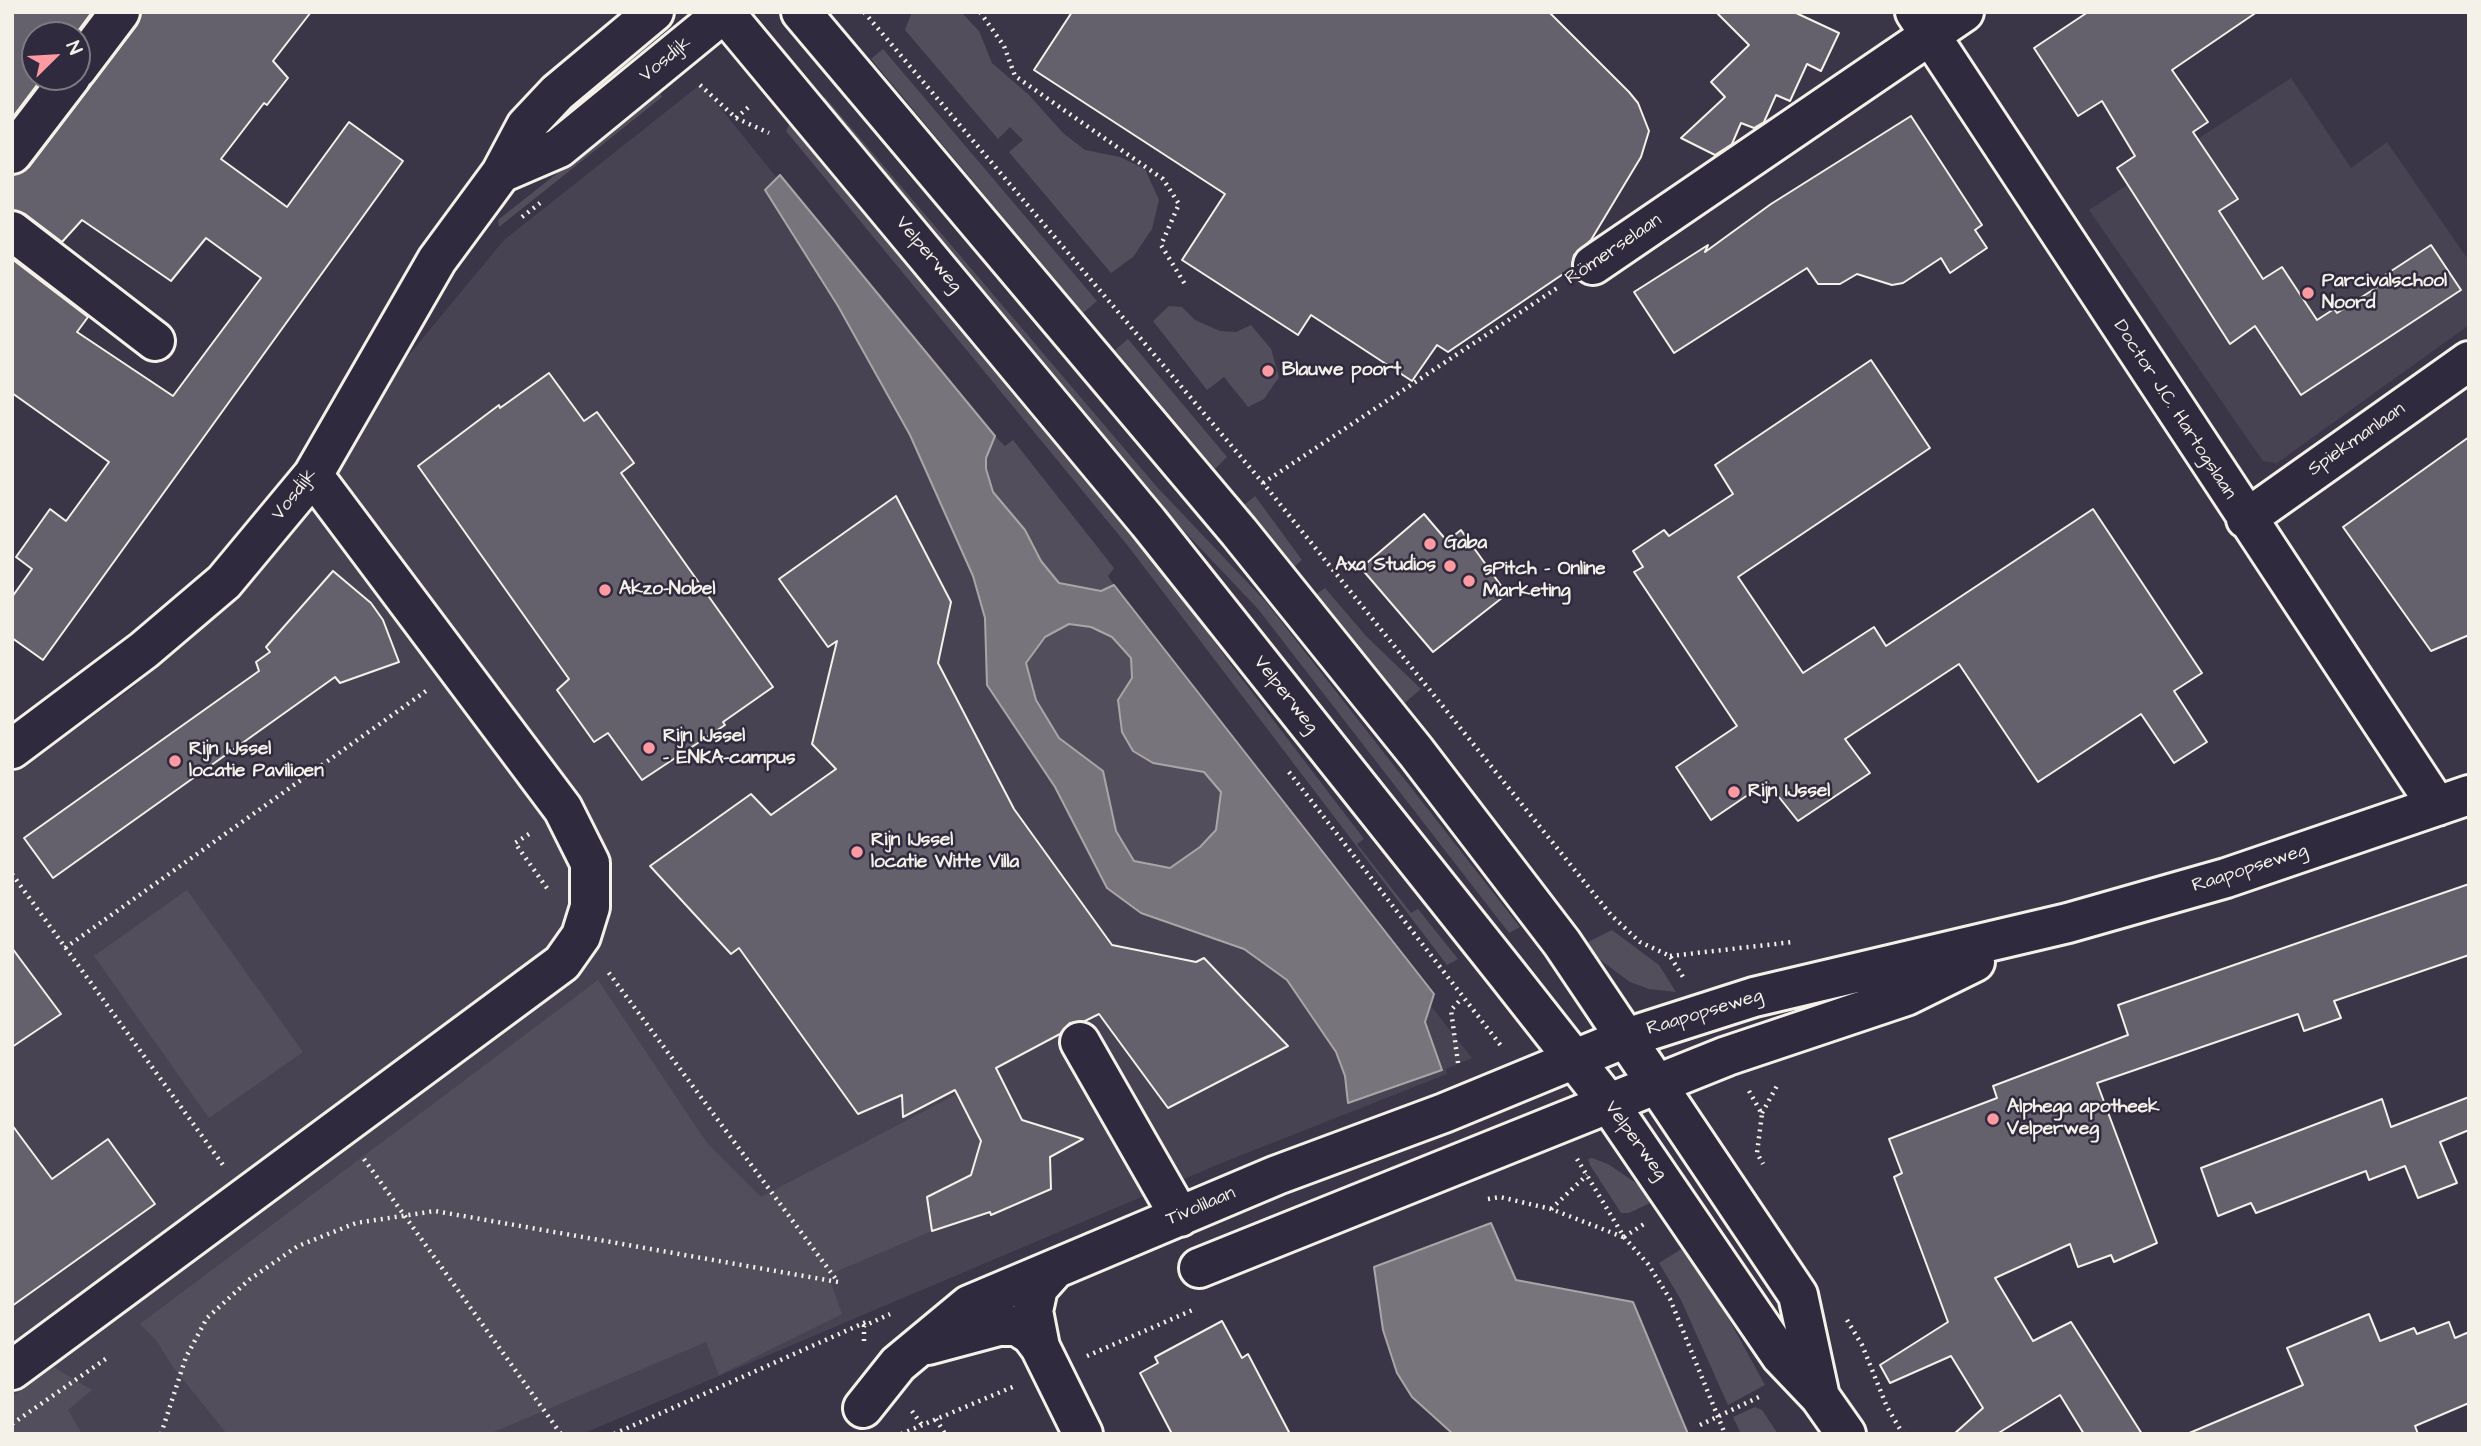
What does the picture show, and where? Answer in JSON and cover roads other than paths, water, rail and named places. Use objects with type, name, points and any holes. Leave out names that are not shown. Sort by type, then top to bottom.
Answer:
[{"type":"street","points":[[91,50],[120,12]]},
{"type":"street","name":"Vosdijk","points":[[12,749],[144,650],[224,582],[313,475],[437,260],[500,173],[526,126],[556,93],[654,12]]},
{"type":"street","name":"Vosdijk","points":[[500,173],[559,148],[725,12]]},
{"type":"street","name":"Velperweg","points":[[725,12],[1131,500],[1573,1058],[1610,1105],[1781,1356],[1820,1397],[1846,1434]]},
{"type":"street","name":"Velperweg","points":[[801,12],[1239,532],[1399,731],[1562,943],[1798,1295],[1820,1397]]},
{"type":"street","name":"Römerselaan","points":[[1593,265],[1922,24],[1964,12]]},
{"type":"street","name":"Doctor J.C. Hartogslaan","points":[[1922,24],[2246,519],[2453,801]]},
{"type":"street","points":[[12,154],[60,91]]},
{"type":"street","points":[[12,230],[155,341]]},
{"type":"street","name":"Spiekmanlaan","points":[[2246,519],[2469,361]]},
{"type":"street","points":[[12,1370],[562,963],[581,936],[590,907],[590,863],[563,809],[313,475]]},
{"type":"street","name":"Raapopseweg","points":[[1573,1058],[1754,997],[2029,934],[2226,878],[2453,801]]},
{"type":"street","name":"Raapopseweg","points":[[1610,1105],[1727,1056],[1906,996],[2029,934]]},
{"type":"street","points":[[1080,1042],[1180,1217]]},
{"type":"street","name":"Tivolilaan","points":[[863,1408],[887,1374],[969,1305],[1573,1058]]},
{"type":"street","points":[[1199,1268],[1610,1105]]},
{"type":"street","points":[[1045,1359],[1033,1311],[1038,1287],[1055,1269]]},
{"type":"street","points":[[916,1347],[999,1326],[1017,1326],[1031,1335],[1083,1434]]},
{"type":"place","name":"Parcivalschool Noord","points":[[2308,293]]},
{"type":"place","name":"Blauwe poort","points":[[1268,371]]},
{"type":"place","name":"Gaba","points":[[1430,544]]},
{"type":"place","name":"Axa Studios","points":[[1450,566]]},
{"type":"place","name":"sPitch - Online Marketing","points":[[1469,581]]},
{"type":"place","name":"Akzo-Nobel","points":[[605,590]]},
{"type":"place","name":"Rijn IJssel – ENKA-campus","points":[[649,748]]},
{"type":"place","name":"Rijn IJssel locatie Pavilioen","points":[[175,761]]},
{"type":"place","name":"Rijn IJssel","points":[[1734,792]]},
{"type":"place","name":"Rijn IJssel locatie Witte Villa","points":[[857,852]]},
{"type":"place","name":"Alphega apotheek Velperweg","points":[[1993,1119]]}]
